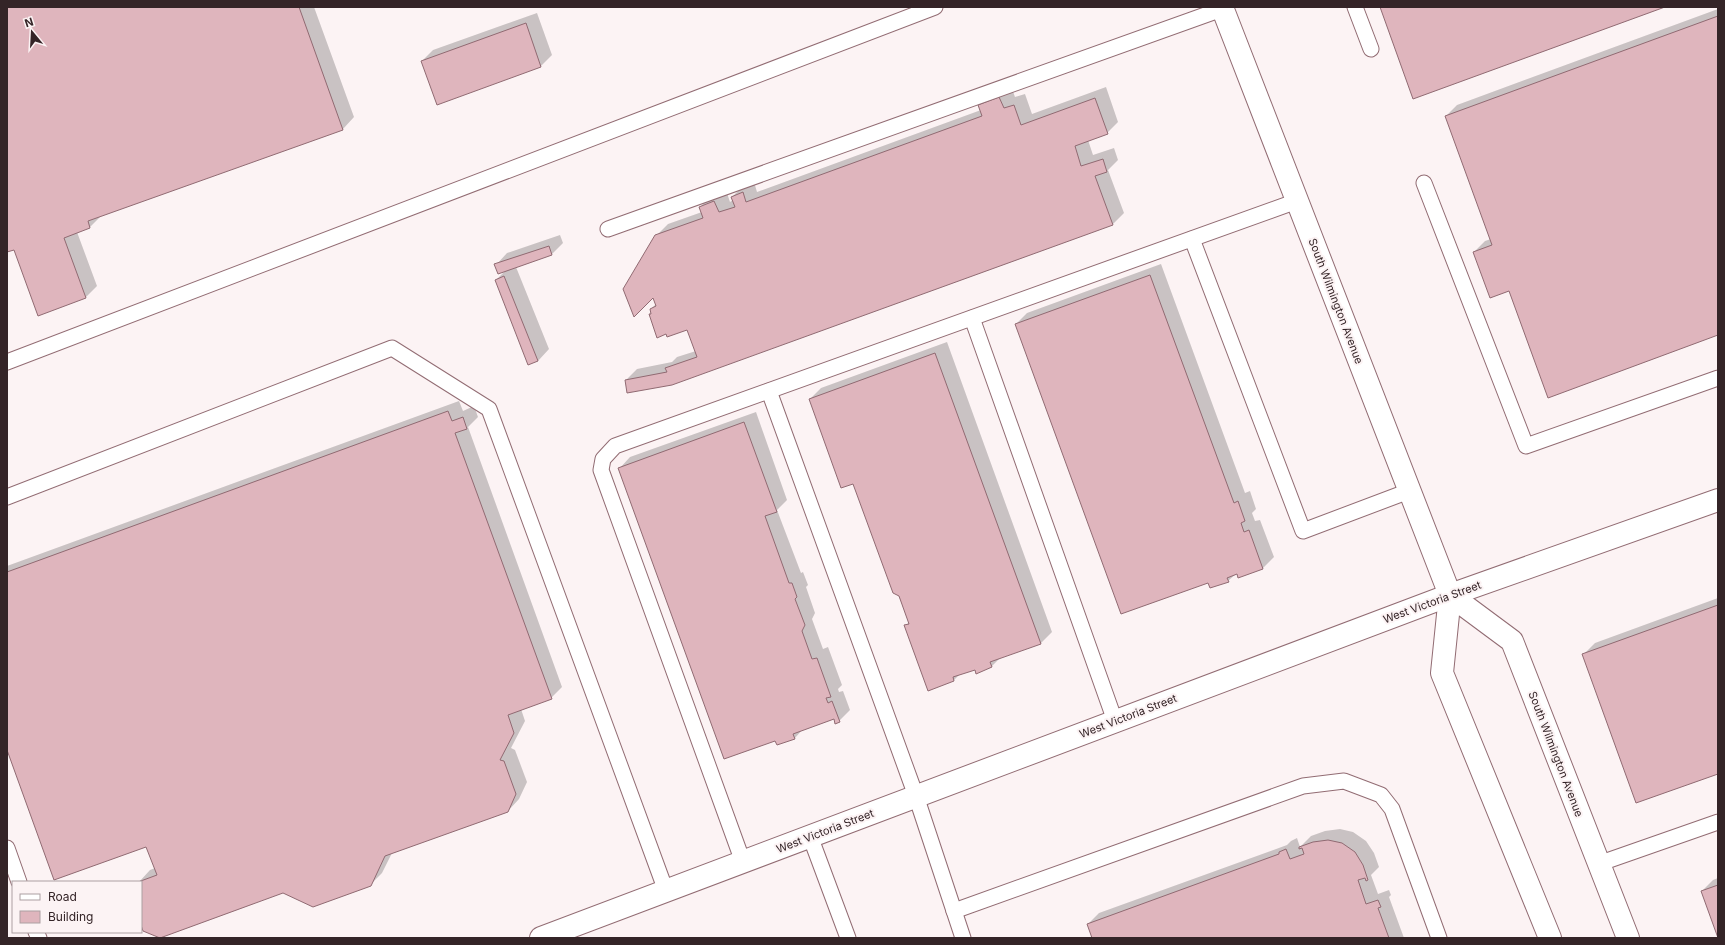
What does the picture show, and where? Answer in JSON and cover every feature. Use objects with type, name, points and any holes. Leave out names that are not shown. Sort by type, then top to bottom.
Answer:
[{"type":"main road","name":"South Wilmington Avenue","points":[[1222,8],[1450,595],[1442,673],[1550,938]]},
{"type":"main road","name":"West Victoria Street","points":[[541,938],[1450,595],[1718,500]]},
{"type":"main road","name":"South Wilmington Avenue","points":[[1450,595],[1512,641],[1628,938]]},
{"type":"lane","points":[[7,362],[935,7]]},
{"type":"lane","points":[[1355,7],[1371,49]]},
{"type":"lane","points":[[608,229],[1222,8]]},
{"type":"lane","points":[[1424,183],[1526,446],[1718,378]]},
{"type":"lane","points":[[743,862],[601,470],[603,459],[615,446],[1297,201]]},
{"type":"lane","points":[[1192,239],[1303,531],[1409,491]]},
{"type":"lane","points":[[972,318],[1115,721]]},
{"type":"lane","points":[[7,497],[392,348],[489,409],[666,891]]},
{"type":"lane","points":[[769,390],[916,796],[963,938]]},
{"type":"lane","points":[[954,911],[1303,786],[1344,782],[1381,795],[1392,809],[1439,938]]},
{"type":"lane","points":[[1598,864],[1718,822]]},
{"type":"lane","points":[[810,836],[848,938]]},
{"type":"lane","points":[[7,848],[19,881]]},
{"type":"building","points":[[7,7],[299,7],[343,130],[88,221],[90,228],[64,238],[86,298],[38,316],[14,250],[7,252]]},
{"type":"building","points":[[1380,7],[1665,7],[1413,99]]},
{"type":"building","points":[[1718,16],[1718,335],[1548,398],[1509,291],[1490,298],[1473,252],[1492,245],[1445,116]]},
{"type":"building","points":[[526,23],[541,67],[437,105],[421,61]]},
{"type":"building","points":[[999,97],[1004,108],[1014,105],[1021,125],[1095,98],[1108,134],[1075,146],[1081,166],[1103,159],[1107,172],[1095,176],[1113,225],[672,385],[627,393],[625,380],[667,372],[665,368],[697,357],[687,330],[667,337],[666,334],[657,338],[649,314],[651,314],[650,309],[656,306],[653,298],[634,317],[623,289],[655,235],[703,218],[699,207],[714,201],[719,212],[735,207],[731,197],[743,192],[746,202],[982,116],[978,105]]},
{"type":"building","points":[[549,246],[552,255],[498,274],[494,264]]},
{"type":"building","points":[[1150,275],[1234,503],[1238,501],[1245,521],[1241,523],[1244,532],[1249,530],[1263,569],[1238,578],[1237,574],[1227,578],[1229,582],[1210,588],[1208,583],[1121,614],[1015,324]]},
{"type":"building","points":[[504,276],[538,361],[528,365],[495,280]]},
{"type":"building","points":[[935,353],[1041,644],[990,662],[992,667],[976,674],[975,670],[953,677],[954,681],[928,691],[904,625],[909,624],[899,596],[893,593],[853,484],[841,488],[809,399]]},
{"type":"building","points":[[448,411],[452,421],[463,417],[467,429],[455,433],[552,699],[508,715],[514,733],[500,760],[504,761],[516,794],[508,812],[385,856],[371,886],[313,907],[283,893],[160,938],[143,931],[142,928],[142,881],[141,881],[157,875],[146,847],[54,880],[7,750],[7,572]]},
{"type":"building","points":[[744,422],[777,512],[765,516],[789,583],[792,583],[797,597],[795,599],[805,625],[802,631],[812,659],[817,658],[831,697],[826,698],[828,703],[832,701],[840,722],[835,724],[834,719],[793,734],[795,739],[777,745],[775,741],[724,759],[618,468]]},
{"type":"building","points":[[1718,605],[1718,774],[1636,803],[1582,654]]},
{"type":"building","points":[[1328,840],[1342,843],[1355,852],[1363,865],[1368,880],[1366,881],[1365,878],[1358,880],[1366,904],[1378,900],[1381,907],[1378,908],[1389,938],[1092,938],[1087,924],[1279,854],[1279,852],[1286,849],[1290,859],[1304,854],[1302,848],[1299,849],[1299,847],[1313,842]]},
{"type":"building","points":[[1718,885],[1718,938],[1701,891]]}]
